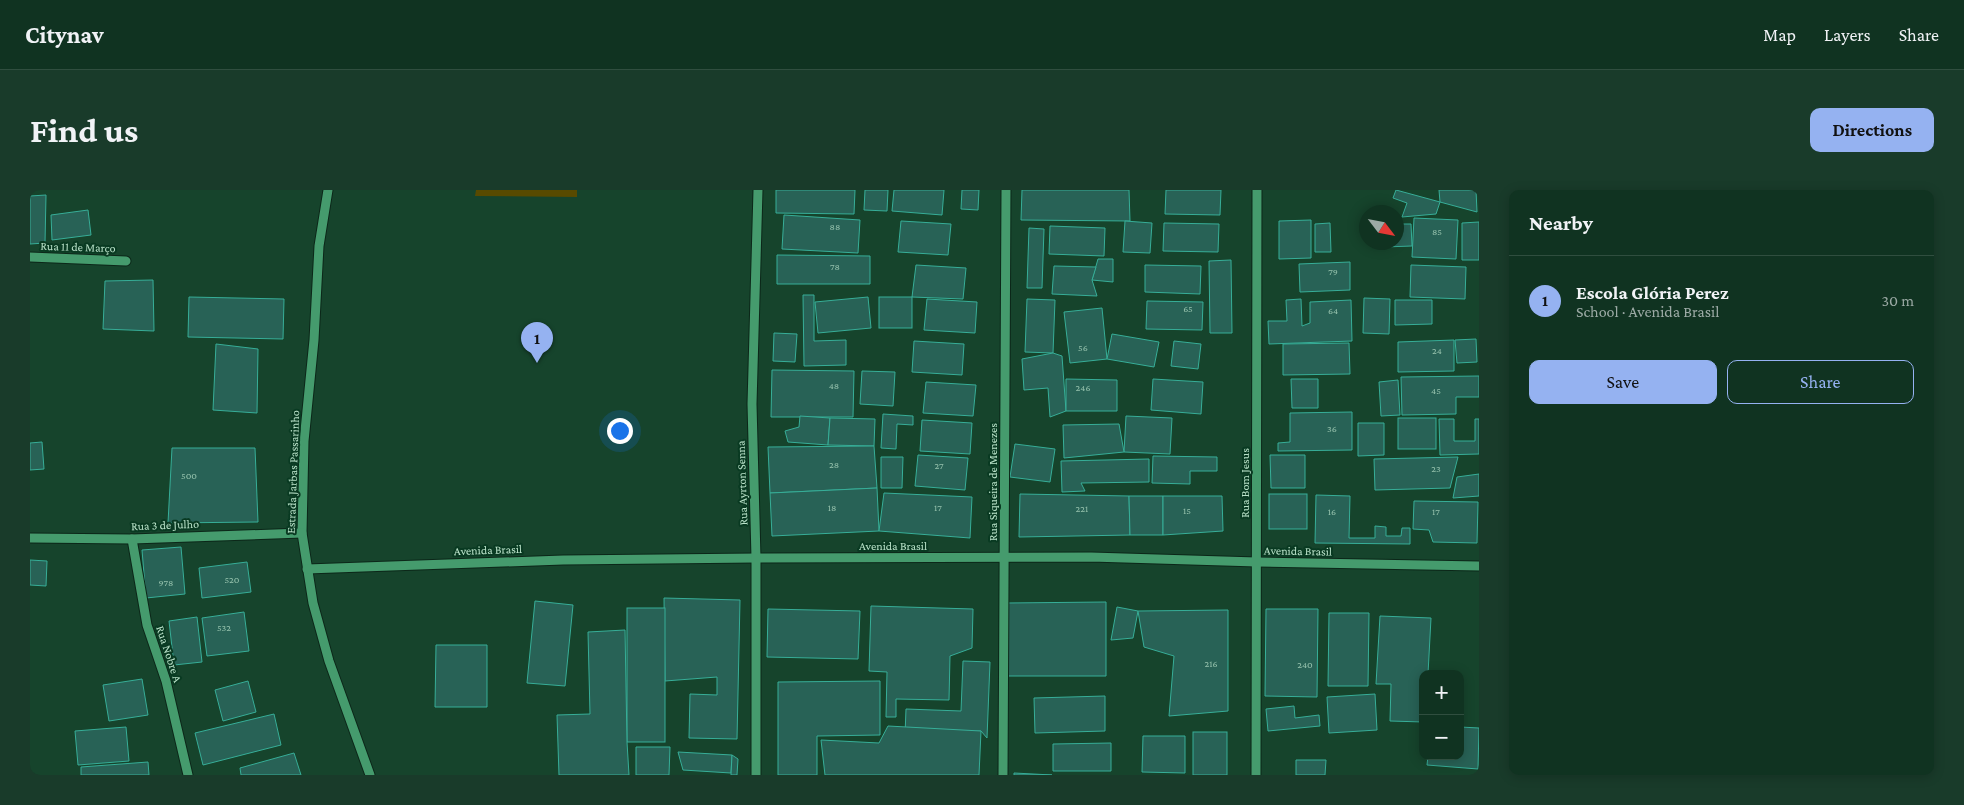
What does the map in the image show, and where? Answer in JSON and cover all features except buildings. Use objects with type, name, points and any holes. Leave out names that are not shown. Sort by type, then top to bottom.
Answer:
[{"type":"street","name":"Estrada Jarbas Passarinho","points":[[328,190],[319,246],[314,340],[304,441],[302,533],[313,603],[329,661],[370,775]]},
{"type":"street","name":"Rua Ayrton Senna","points":[[756,775],[756,558],[752,404],[758,190]]},
{"type":"street","name":"Rua Siqueira de Menezes","points":[[1002,775],[1005,558],[1006,190]]},
{"type":"street","name":"Rua Bom Jesus","points":[[1256,775],[1257,190]]},
{"type":"street","name":"Rua 11 de Março","points":[[30,258],[126,261]]},
{"type":"street","name":"Rua 3 de Julho","points":[[30,538],[132,539],[302,533]]},
{"type":"street","name":"Rua Nobre A","points":[[132,539],[147,625],[166,681],[188,775]]},
{"type":"street","name":"Avenida Brasil","points":[[307,570],[563,560],[756,558],[1091,557],[1479,566]]},
{"type":"shaded area","points":[[476,190],[577,190],[577,197],[475,196]]},
{"type":"place","name":"Escola Glória Perez","points":[[537,363]]}]
